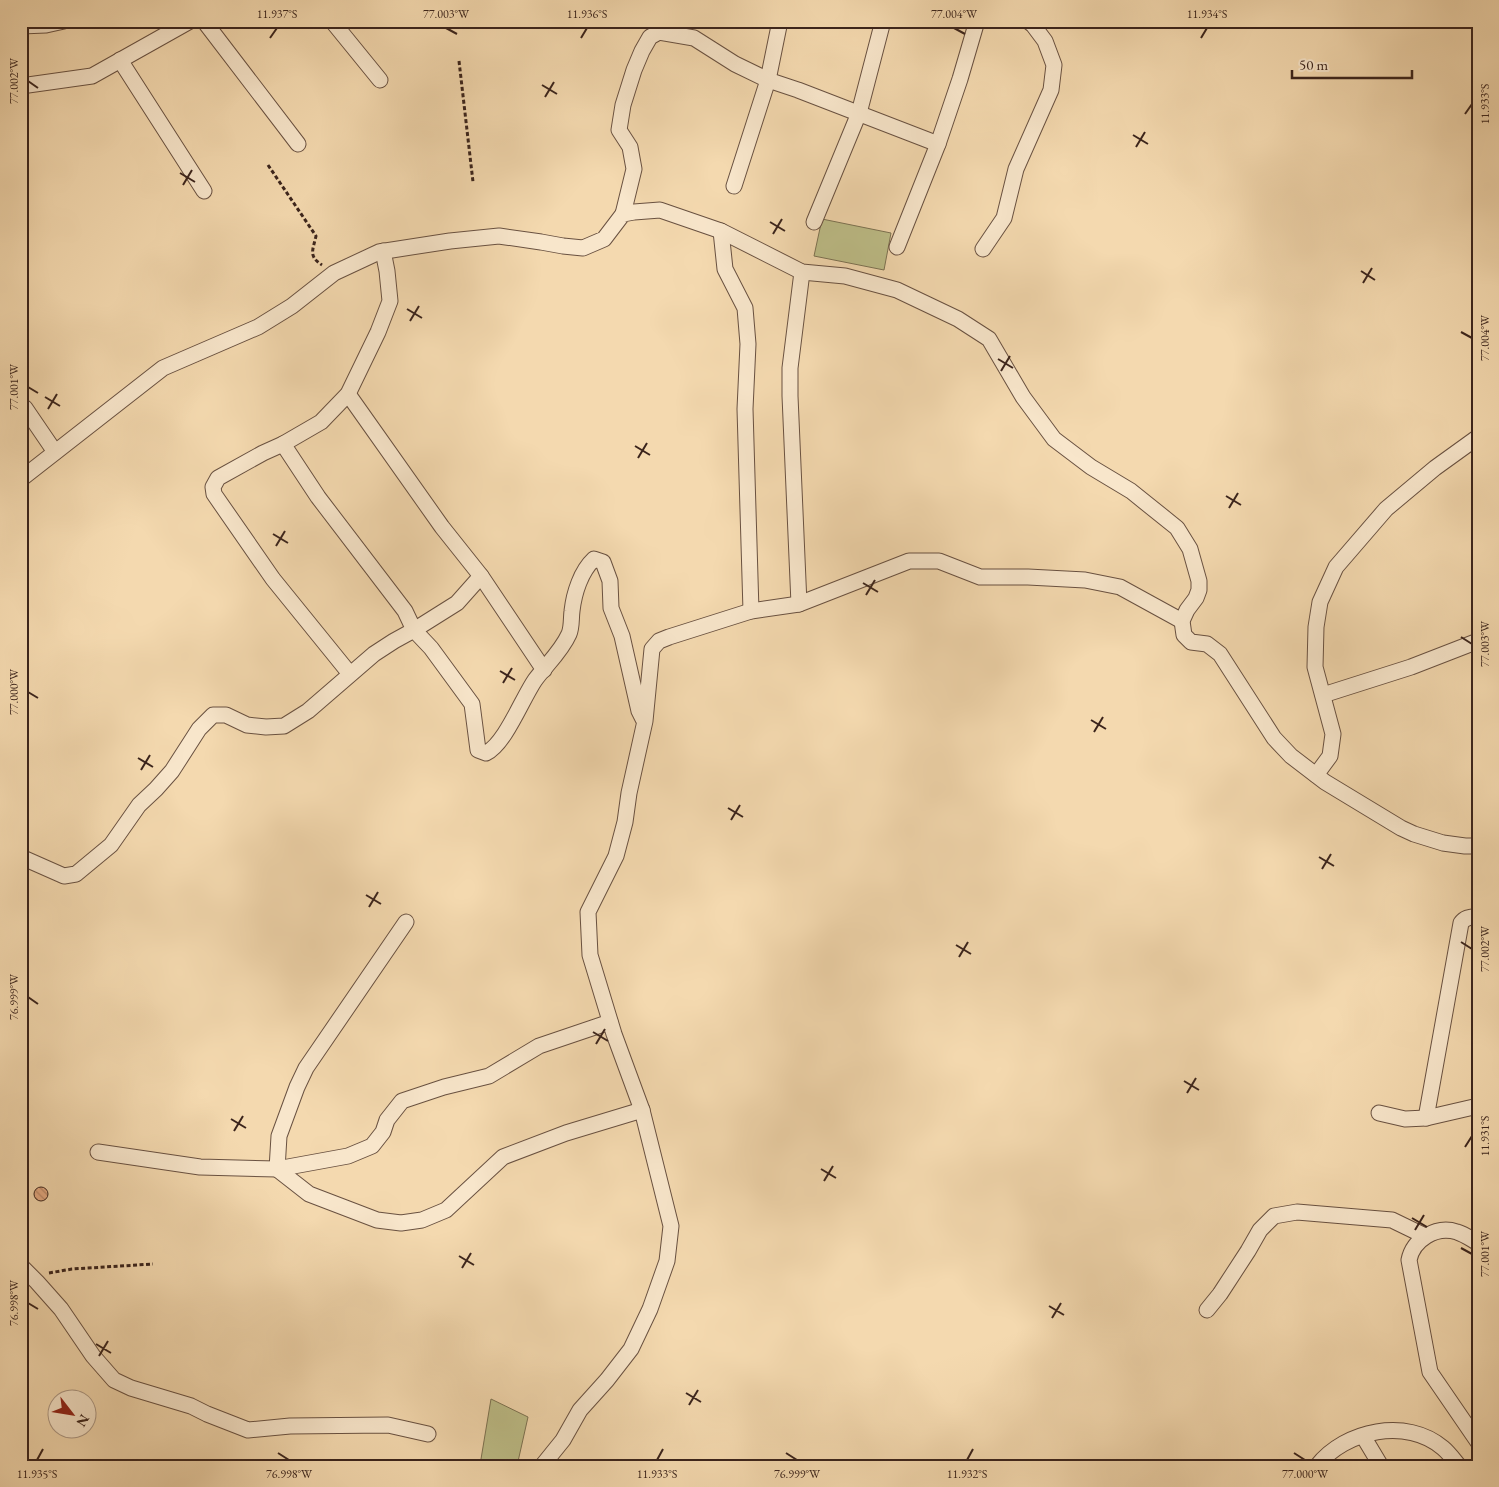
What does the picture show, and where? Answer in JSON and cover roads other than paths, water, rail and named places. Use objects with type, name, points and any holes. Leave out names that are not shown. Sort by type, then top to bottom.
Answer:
[{"type":"street","points":[[21,26],[46,25],[64,21]]},
{"type":"street","points":[[21,86],[92,76],[190,21]]},
{"type":"street","points":[[204,21],[298,144]]},
{"type":"street","points":[[332,21],[380,80]]},
{"type":"street","points":[[734,186],[768,80],[780,21]]},
{"type":"street","points":[[814,222],[859,113],[883,21]]},
{"type":"street","points":[[896,247],[938,144],[977,21]]},
{"type":"street","points":[[983,249],[1004,218],[1016,169],[1051,90],[1054,65],[1046,41],[1028,21]]},
{"type":"street","points":[[21,479],[163,368],[258,327],[292,306],[334,273],[379,252],[450,241],[499,236],[583,248],[604,239],[623,214],[634,169],[630,147],[619,130],[623,105],[634,70],[650,37],[658,32],[694,38],[735,64],[768,80],[938,144]]},
{"type":"street","points":[[120,60],[204,191]]},
{"type":"street","points":[[623,214],[660,210],[721,231],[802,272],[845,276],[897,290],[958,319],[989,339],[1023,397],[1054,439],[1091,467],[1131,491],[1177,528],[1190,549],[1199,581],[1199,590],[1196,598],[1182,621],[1182,632],[1191,642],[1207,644],[1220,654],[1274,738],[1291,756],[1324,782],[1414,834],[1443,843],[1478,846]]},
{"type":"street","points":[[721,231],[725,269],[745,308],[748,344],[745,409],[751,611]]},
{"type":"street","points":[[350,674],[273,579],[214,494],[213,487],[218,478],[284,444],[321,422],[348,394],[378,332],[390,301],[387,271],[382,251]]},
{"type":"street","points":[[799,604],[790,368],[802,272]]},
{"type":"street","points":[[348,394],[442,527],[481,576],[544,670]]},
{"type":"street","points":[[21,405],[55,452]]},
{"type":"street","points":[[1316,775],[1330,756],[1333,734],[1314,667],[1316,626],[1320,602],[1336,567],[1386,509],[1434,468],[1478,436]]},
{"type":"street","points":[[284,444],[318,497],[405,611],[414,630],[431,648],[472,704],[478,750],[486,753],[492,750],[506,732],[535,680],[557,655],[570,632],[573,606],[580,580],[588,564],[594,559],[603,562],[610,581],[611,608],[622,636],[639,711],[645,721]]},
{"type":"street","points":[[542,1466],[563,1440],[580,1410],[631,1350],[650,1309],[666,1261],[671,1226],[642,1110],[610,1022],[590,955],[588,912],[616,856],[625,822],[629,793],[645,721],[652,649],[659,641],[669,637],[751,611],[799,604],[909,561],[939,561],[980,577],[1085,580],[1120,587],[1182,621]]},
{"type":"street","points":[[21,857],[64,876],[76,874],[111,845],[139,805],[172,771],[198,729],[213,715],[226,715],[247,725],[284,726],[308,711],[381,650],[457,603],[481,576]]},
{"type":"street","points":[[1323,695],[1411,667],[1478,641]]},
{"type":"street","points":[[1426,1118],[1461,923],[1468,917],[1478,916]]},
{"type":"street","points":[[277,1169],[279,1136],[297,1086],[306,1068],[406,922]]},
{"type":"street","points":[[98,1152],[200,1167],[277,1169],[348,1156],[372,1146],[383,1132],[387,1120],[402,1101],[444,1086],[489,1076],[539,1046],[610,1022]]},
{"type":"street","points":[[1380,1112],[1405,1119],[1426,1118],[1478,1106]]},
{"type":"street","points":[[277,1169],[309,1194],[376,1220],[401,1223],[422,1220],[446,1210],[503,1157],[566,1133],[642,1110]]},
{"type":"street","points":[[1207,1310],[1220,1294],[1260,1230],[1274,1216],[1297,1212],[1392,1220],[1425,1236]]},
{"type":"street","points":[[1477,1441],[1430,1372],[1409,1260],[1413,1248],[1425,1236],[1434,1233],[1449,1230],[1478,1243]]},
{"type":"street","points":[[21,1266],[38,1282],[61,1309],[93,1356],[114,1380],[132,1388],[191,1406],[206,1414],[248,1430],[290,1426],[388,1425],[428,1434]]},
{"type":"street","points":[[1317,1466],[1323,1458],[1348,1440],[1374,1431],[1386,1430],[1410,1433],[1433,1442],[1444,1448],[1459,1466]]},
{"type":"street","points":[[1363,1436],[1381,1466]]}]
